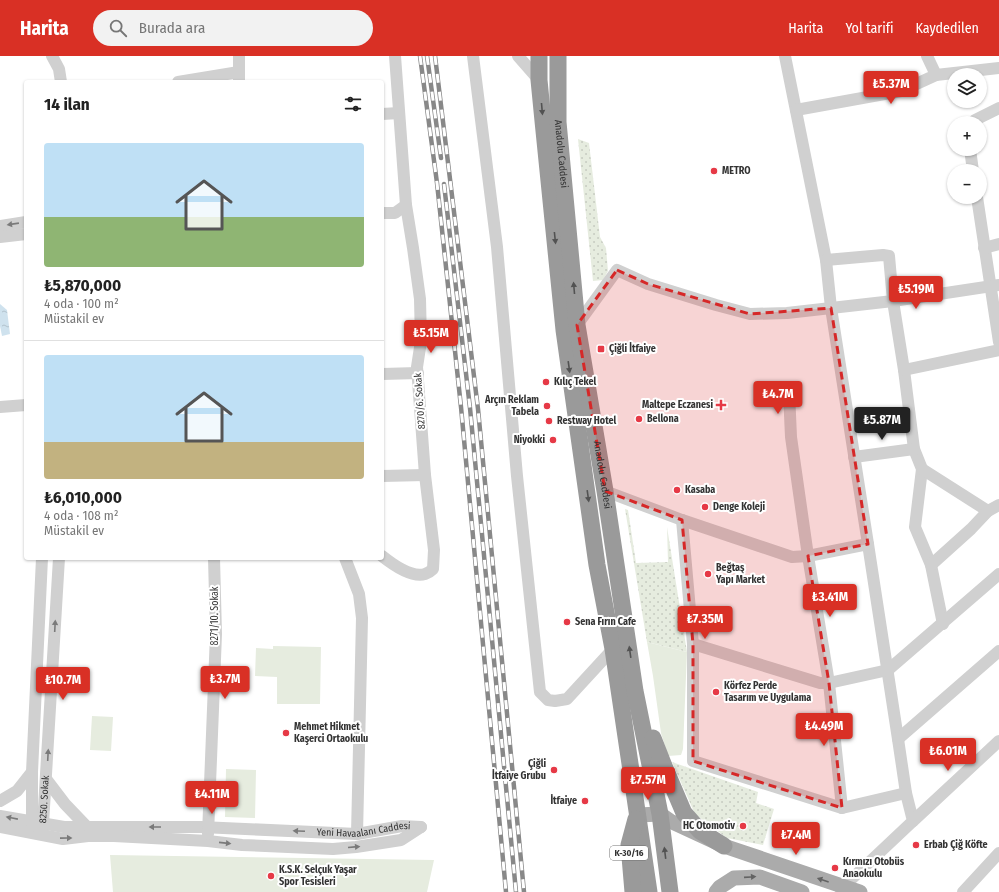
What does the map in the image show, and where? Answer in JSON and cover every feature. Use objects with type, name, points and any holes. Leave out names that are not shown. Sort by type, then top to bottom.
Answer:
[{"type":"highway","name":"Anadolu Caddesi","points":[[539,56],[564,330],[597,565],[613,649],[648,892]]},
{"type":"highway","name":"Anadolu Caddesi","points":[[558,56],[558,122],[577,325],[605,491],[635,691],[660,814],[670,892]]},
{"type":"highway","points":[[635,691],[684,813],[700,831],[724,846]]},
{"type":"highway","name":"K-30/16","points":[[633,892],[629,845],[638,815]]},
{"type":"main road","points":[[638,815],[660,814],[670,821],[724,846],[842,889],[860,892]]},
{"type":"main road","points":[[716,892],[720,887],[734,878],[760,877],[802,892]]},
{"type":"street","points":[[52,56],[59,69],[61,80]]},
{"type":"street","points":[[202,80],[239,77],[239,56]]},
{"type":"street","name":"8270/6. Sokak","points":[[384,557],[406,571],[419,575],[427,574],[433,569],[434,550],[424,475],[417,368],[421,341],[420,299],[414,248],[406,205],[394,56]]},
{"type":"street","points":[[473,56],[497,247],[517,476],[540,692],[548,700],[555,701],[567,699],[613,649]]},
{"type":"street","points":[[518,56],[540,80]]},
{"type":"street","points":[[784,56],[826,260],[830,308],[888,670],[906,793],[913,821]]},
{"type":"street","points":[[926,56],[936,75]]},
{"type":"street","points":[[796,110],[901,91],[936,75],[999,68]]},
{"type":"street","points":[[983,116],[999,108]]},
{"type":"street","points":[[384,114],[399,113]]},
{"type":"street","points":[[978,204],[984,248],[995,285],[999,342]]},
{"type":"street","points":[[384,214],[395,213],[406,205]]},
{"type":"street","points":[[0,226],[24,222]]},
{"type":"street","points":[[0,238],[24,234]]},
{"type":"street","points":[[984,248],[999,244]]},
{"type":"street","points":[[826,260],[883,255],[889,256],[893,301],[914,448],[922,469],[915,527],[931,565],[943,624]]},
{"type":"street","points":[[577,325],[616,270],[648,284],[750,314],[787,313],[893,301],[995,285]]},
{"type":"street","points":[[904,370],[999,350]]},
{"type":"street","points":[[384,374],[418,373]]},
{"type":"street","points":[[789,392],[791,437],[808,556],[829,683],[842,808]]},
{"type":"street","points":[[0,407],[24,405]]},
{"type":"street","points":[[854,457],[914,448]]},
{"type":"street","points":[[922,469],[988,511]]},
{"type":"street","points":[[384,476],[424,475]]},
{"type":"street","points":[[605,491],[682,520],[792,557],[808,556],[868,544]]},
{"type":"street","points":[[931,565],[971,529],[988,511],[999,505]]},
{"type":"street","points":[[682,520],[693,644],[693,761],[842,808],[906,793]]},
{"type":"street","name":"8250. Sokak","points":[[38,823],[32,772],[42,560]]},
{"type":"street","name":"8250. Sokak","points":[[37,834],[46,779],[59,560]]},
{"type":"street","name":"8271/10. Sokak","points":[[208,841],[216,634],[214,560]]},
{"type":"street","points":[[346,560],[360,594],[362,618],[357,834]]},
{"type":"street","points":[[693,644],[820,683],[829,683],[888,670],[999,574]]},
{"type":"street","points":[[898,739],[999,651]]},
{"type":"street","points":[[842,889],[999,742]]},
{"type":"street","points":[[0,801],[17,791],[32,772]]},
{"type":"street","points":[[46,779],[88,831]]},
{"type":"street","name":"Yeni Havaalanı Caddesi","points":[[0,816],[88,831],[114,836],[208,841],[242,845],[332,849],[356,848],[401,840],[421,827],[402,826],[357,834],[208,827],[88,831],[63,839],[0,827]]},
{"type":"street","points":[[963,892],[999,853]]},
{"type":"highlighted area","points":[[617,270],[648,284],[750,314],[831,308],[868,544],[808,556],[829,683],[842,808],[693,761],[693,644],[682,520],[605,491],[577,325]]},
{"type":"shaded area","points":[[578,139],[589,143],[600,237],[606,248],[608,271],[603,280],[593,281]]},
{"type":"shaded area","points":[[625,509],[628,510],[636,563],[668,562],[667,527],[687,652],[647,642]]},
{"type":"shaded area","points":[[647,642],[687,652],[683,749],[681,755],[668,756],[661,733]]},
{"type":"shaded area","points":[[273,646],[321,647],[320,704],[277,704],[277,677],[255,676],[256,648],[273,649]]},
{"type":"shaded area","points":[[92,716],[113,717],[111,751],[90,750]]},
{"type":"shaded area","points":[[672,762],[758,792],[756,803],[774,809],[763,845],[727,838],[695,814]]},
{"type":"shaded area","points":[[226,769],[256,770],[255,818],[225,817]]},
{"type":"shaded area","name":"K.S.K. Selçuk Yaşar Spor Tesisleri","points":[[110,855],[434,860],[427,892],[113,892]]},
{"type":"water","points":[[0,304],[7,310],[10,334],[2,336],[0,326]]},
{"type":"railway","points":[[420,56],[437,183],[461,407],[506,892]]},
{"type":"railway","points":[[427,56],[441,158]]},
{"type":"railway","points":[[435,56],[478,409],[524,892]]},
{"type":"railway","points":[[444,184],[470,408],[516,892]]},
{"type":"place","name":"METRO","points":[[714,171]]},
{"type":"place","name":"Çiğli İtfaiye","points":[[601,349]]},
{"type":"place","name":"Kılıç Tekel","points":[[546,382]]},
{"type":"place","name":"Maltepe Eczanesi","points":[[721,405]]},
{"type":"place","name":"Arçın Reklam Tabela","points":[[547,406]]},
{"type":"place","name":"Bellona","points":[[639,419]]},
{"type":"place","name":"Restway Hotel","points":[[549,421]]},
{"type":"place","name":"Niyokki","points":[[553,440]]},
{"type":"place","name":"Kasaba","points":[[677,490]]},
{"type":"place","name":"Denge Koleji","points":[[705,507]]},
{"type":"place","name":"Beğtaş Yapı Market","points":[[708,574]]},
{"type":"place","name":"Sena Fırın Cafe","points":[[567,622]]},
{"type":"place","name":"Körfez Perde Tasarım ve Uygulama","points":[[716,692]]},
{"type":"place","name":"Mehmet Hikmet Kaşerci Ortaokulu","points":[[286,733]]},
{"type":"place","name":"Çiğli İtfaiye Grubu","points":[[554,770]]},
{"type":"place","name":"İtfaiye","points":[[585,801]]},
{"type":"place","name":"HC Otomotiv","points":[[743,826]]},
{"type":"place","name":"Erbab Çiğ Köfte","points":[[916,845]]},
{"type":"place","name":"Kırmızı Otobüs Anaokulu","points":[[835,868]]},
{"type":"place","name":"K.S.K. Selçuk Yaşar Spor Tesisleri","points":[[271,876]]}]
